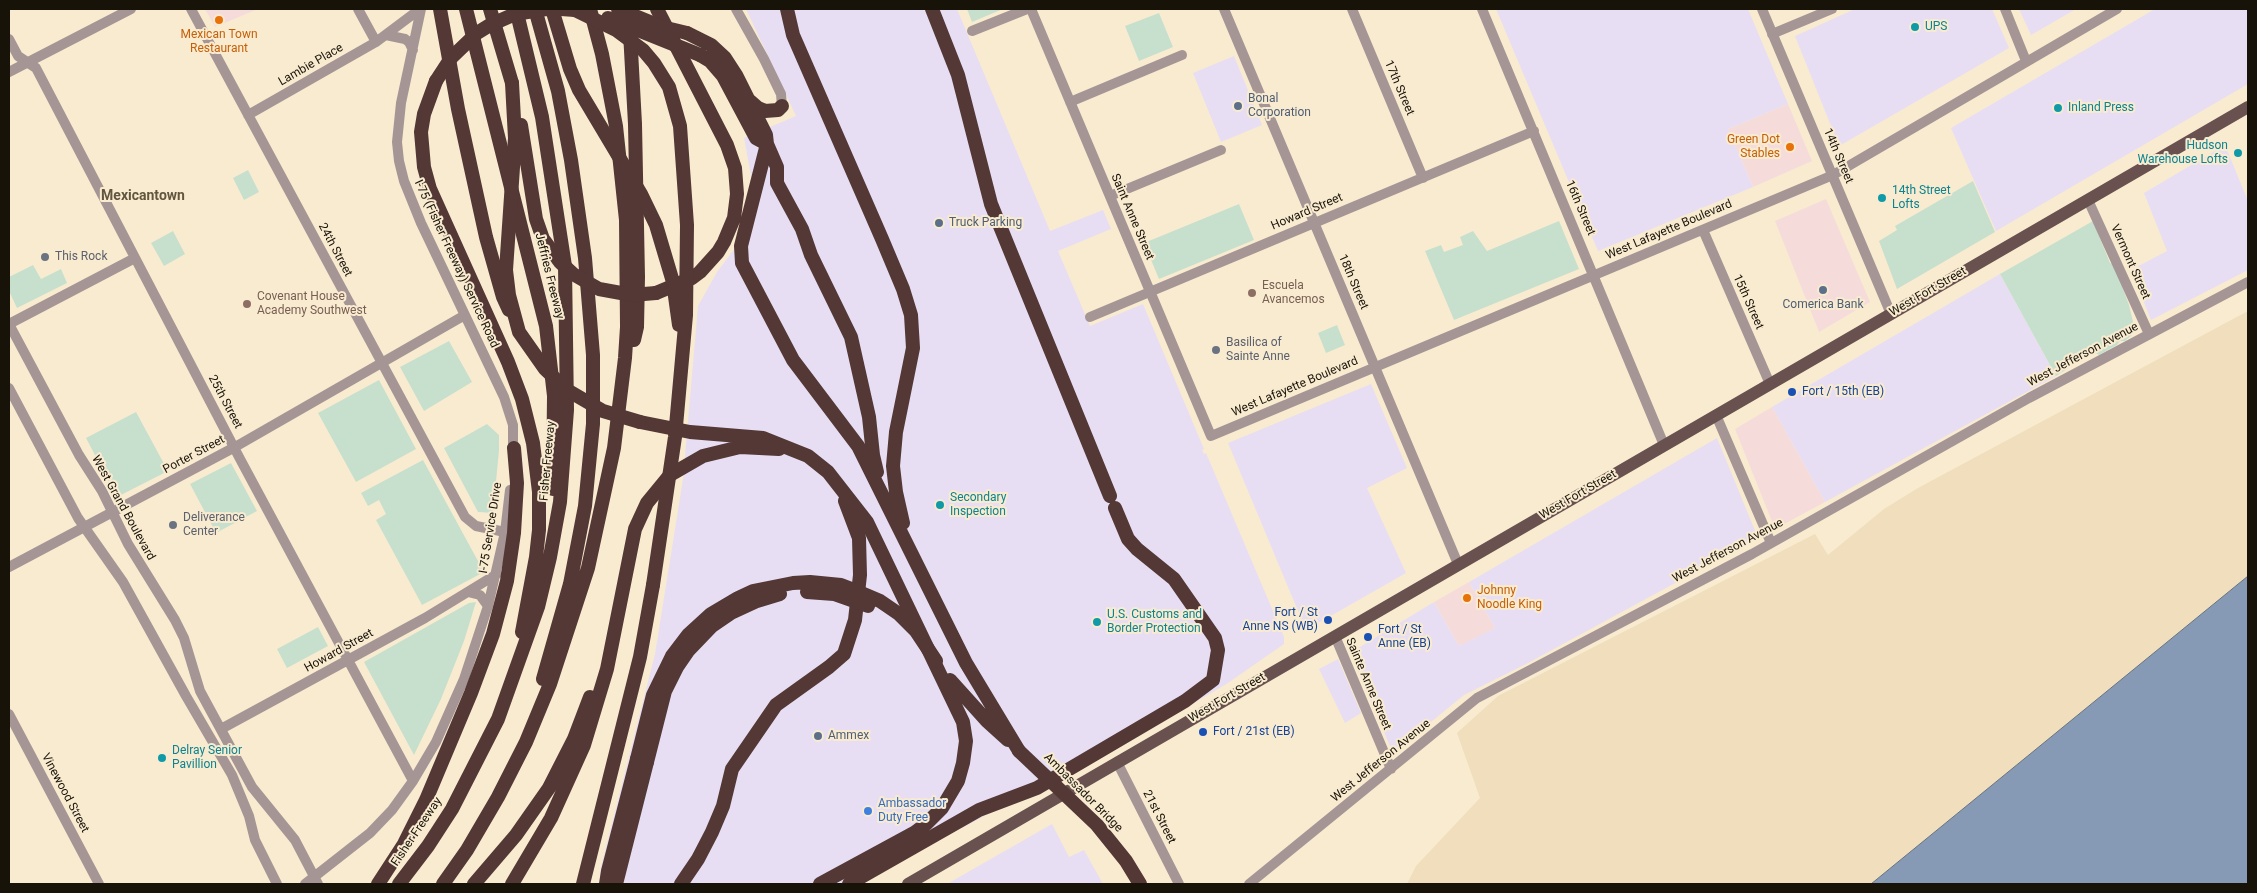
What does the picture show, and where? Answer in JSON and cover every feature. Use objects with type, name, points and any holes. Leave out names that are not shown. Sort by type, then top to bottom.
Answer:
[{"type":"highway","points":[[440,9],[458,109],[486,237],[503,297],[519,332],[545,369],[567,390],[602,411],[640,422],[690,432],[763,438],[794,450],[817,462],[837,481],[867,522],[957,707],[963,722],[966,741],[963,763],[958,781],[948,799],[935,816],[914,832],[820,884]]},
{"type":"highway","name":"Jeffries Freeway","points":[[466,9],[546,326],[554,396],[550,557]]},
{"type":"highway","points":[[490,9],[512,82],[520,118],[534,213],[547,246],[567,269],[590,285],[619,294],[656,292],[692,278],[718,252],[734,218],[737,194],[735,168],[727,145],[657,9]]},
{"type":"highway","name":"Fisher Freeway","points":[[399,884],[432,840],[455,803],[483,752],[507,696],[530,634],[550,557],[560,502],[566,439],[565,266],[542,117],[516,9]]},
{"type":"highway","points":[[517,760],[558,630],[572,575],[586,496],[593,424],[592,338],[585,258],[565,125],[558,91],[535,9]]},
{"type":"highway","points":[[507,696],[536,557],[540,510],[533,443],[522,399],[508,362],[430,189],[424,167],[421,132],[424,114],[436,81],[451,58],[477,33],[490,25],[515,14],[546,9]]},
{"type":"highway","points":[[552,9],[570,69],[579,90],[640,194],[656,225],[666,252],[676,298],[682,371]]},
{"type":"highway","points":[[443,884],[478,832],[517,760],[557,666],[586,575],[607,489],[622,387],[627,327],[626,220],[616,126],[602,54],[590,9]]},
{"type":"highway","points":[[618,9],[662,27],[689,34]]},
{"type":"highway","points":[[622,387],[637,327],[638,277],[636,124],[629,9]]},
{"type":"highway","points":[[645,9],[718,51],[730,66],[744,92],[767,140],[777,167],[777,183],[802,229],[811,255],[847,328],[869,417],[873,455],[884,496]]},
{"type":"highway","points":[[787,9],[793,35],[907,300],[912,327],[913,348],[896,432],[893,466],[896,492],[910,548]]},
{"type":"highway","points":[[849,884],[979,810],[1036,788],[1185,701],[1212,680],[1218,650],[1218,642],[1174,579],[1137,549],[1128,539],[991,204],[958,75],[932,9]]},
{"type":"highway","points":[[568,10],[616,30],[643,50],[662,74],[674,101],[680,126],[687,225],[688,288],[682,371],[675,437],[647,624],[583,884]]},
{"type":"highway","points":[[568,10],[616,21],[700,55],[710,61],[723,76],[756,138],[767,140]]},
{"type":"highway","points":[[512,82],[515,138],[506,270],[509,295],[519,332]]},
{"type":"highway","points":[[744,92],[753,105],[761,110],[774,111],[782,106]]},
{"type":"highway","points":[[782,106],[769,126],[741,246],[741,259],[793,360],[858,446],[966,663],[1019,751]]},
{"type":"highway","points":[[512,884],[551,818],[581,752],[607,669],[635,530],[640,516],[653,493],[670,475],[703,456],[726,449],[755,447],[794,450]]},
{"type":"highway","points":[[378,884],[404,844],[426,800],[471,693],[495,626],[507,581],[514,534],[517,484],[514,448]]},
{"type":"highway","points":[[681,884],[698,859],[712,832],[723,806],[732,769],[776,705],[844,654],[855,620],[860,575],[859,538],[837,481]]},
{"type":"highway","points":[[616,884],[642,761],[653,695],[672,656],[688,635],[711,614],[753,591],[793,583],[810,582],[834,584],[880,601],[900,614],[916,632],[952,684],[986,721],[1019,751]]},
{"type":"highway","points":[[474,884],[523,826],[565,759],[585,712],[620,600]]},
{"type":"highway","name":"Ambassador Bridge","points":[[1019,751],[1097,825],[1126,861],[1140,884]]},
{"type":"highway","points":[[606,884],[608,871],[642,761]]},
{"type":"main road","name":"West Fort Street","points":[[908,884],[2248,107]]},
{"type":"street","points":[[9,72],[131,9]]},
{"type":"street","name":"24th Street","points":[[192,9],[465,517],[476,526],[505,532]]},
{"type":"street","points":[[358,9],[376,42]]},
{"type":"street","name":"Lambie Place","points":[[248,115],[376,42],[420,9]]},
{"type":"street","name":"I-75 (Fisher Freeway) Service Road","points":[[420,9],[401,103],[397,142],[399,161],[404,181],[421,223],[497,379]]},
{"type":"street","points":[[736,9],[768,67],[780,94],[782,106]]},
{"type":"street","points":[[972,31],[1027,9]]},
{"type":"street","name":"Saint Anne Street","points":[[1031,9],[1210,436]]},
{"type":"street","name":"18th Street","points":[[1224,9],[1458,564]]},
{"type":"street","name":"17th Street","points":[[1352,9],[1423,178]]},
{"type":"street","name":"16th Street","points":[[1482,9],[1664,445]]},
{"type":"street","name":"14th Street","points":[[1762,9],[1891,314]]},
{"type":"street","points":[[1772,34],[1832,9]]},
{"type":"street","points":[[2005,9],[2026,61]]},
{"type":"street","name":"West Lafayette Boulevard","points":[[1210,436],[1833,175],[2117,9]]},
{"type":"street","points":[[386,35],[405,39],[413,50]]},
{"type":"street","name":"25th Street","points":[[9,39],[18,56],[35,67],[235,448],[413,781]]},
{"type":"street","points":[[1070,102],[1182,55]]},
{"type":"street","name":"Howard Street","points":[[1090,317],[1534,131]]},
{"type":"street","points":[[1110,196],[1221,150]]},
{"type":"street","name":"Vermont Street","points":[[2088,200],[2149,334]]},
{"type":"street","name":"15th Street","points":[[1703,230],[1770,384]]},
{"type":"street","points":[[9,324],[135,258]]},
{"type":"street","name":"West Jefferson Avenue","points":[[1249,884],[1477,698],[1770,543],[2029,398],[2248,282]]},
{"type":"street","name":"Porter Street","points":[[9,567],[235,448],[465,315]]},
{"type":"street","name":"West Grand Boulevard","points":[[9,324],[128,544],[175,620],[184,638],[200,691],[252,787],[295,840],[316,881]]},
{"type":"street","name":"I-75 Service Drive","points":[[413,781],[436,742],[464,679],[497,574],[505,532],[514,448],[510,413],[497,379]]},
{"type":"street","points":[[9,388],[84,527],[123,582],[240,790],[255,840],[277,884]]},
{"type":"street","points":[[1716,415],[1770,543]]},
{"type":"street","name":"Howard Street","points":[[221,729],[348,660],[497,574]]},
{"type":"street","points":[[468,592],[480,596],[488,606]]},
{"type":"street","name":"Sainte Anne Street","points":[[1335,636],[1391,769]]},
{"type":"street","points":[[196,712],[208,706]]},
{"type":"street","name":"Vinewood Street","points":[[9,714],[99,884]]},
{"type":"street","name":"21st Street","points":[[1117,762],[1179,884]]},
{"type":"street","points":[[305,884],[316,881],[370,833],[392,810],[413,781]]},
{"type":"shaded area","points":[[205,9],[258,9],[215,27]]},
{"type":"shaded area","points":[[746,9],[957,9],[1050,231],[1103,210],[1111,229],[1058,251],[1090,326],[1143,304],[1204,449],[1202,450],[1204,454],[1206,453],[1284,637],[1284,644],[1228,683],[1037,795],[988,814],[962,828],[955,817],[840,884],[599,884],[601,867],[655,654],[683,479],[698,306],[717,272],[735,248],[752,181],[744,138],[796,116]]},
{"type":"shaded area","points":[[1496,9],[1748,9],[1788,104],[1728,129],[1753,187],[1598,251]]},
{"type":"shaded area","points":[[1855,9],[1992,9],[2009,48],[1839,146],[1795,36]]},
{"type":"shaded area","points":[[2019,9],[2076,9],[2031,35]]},
{"type":"shaded area","points":[[2155,9],[2248,9],[2248,84],[1996,231],[1951,128]]},
{"type":"shaded area","points":[[1234,56],[1262,125],[1221,142],[1193,73]]},
{"type":"shaded area","points":[[1788,104],[1812,161],[1753,187],[1728,129]]},
{"type":"shaded area","points":[[2225,145],[2248,201],[2248,270],[2151,320],[2131,270],[2167,251],[2144,193]]},
{"type":"shaded area","points":[[1826,199],[1870,302],[1819,332],[1775,221]]},
{"type":"shaded area","points":[[2000,274],[2056,376],[1825,502],[1772,407]]},
{"type":"shaded area","points":[[2248,311],[2248,576],[1871,884],[1407,884],[1416,866],[1480,798],[1457,733],[1498,696],[1815,534],[1828,555],[1884,509],[1918,488]]},
{"type":"shaded area","points":[[1371,384],[1407,468],[1367,488],[1406,573],[1306,630],[1228,443]]},
{"type":"shaded area","points":[[1772,407],[1825,502],[1775,529],[1735,429]]},
{"type":"shaded area","points":[[1717,438],[1758,538],[1528,663],[1464,695],[1393,753],[1350,653],[1434,602],[1459,646],[1495,628],[1469,582]]},
{"type":"shaded area","points":[[1469,582],[1495,628],[1459,646],[1434,602]]},
{"type":"shaded area","points":[[1338,659],[1361,713],[1345,723],[1319,669]]},
{"type":"shaded area","points":[[1052,824],[1069,857],[1084,850],[1103,884],[947,884]]},
{"type":"green space","points":[[967,9],[1003,9],[972,22]]},
{"type":"green space","points":[[1159,13],[1173,47],[1139,61],[1125,26]]},
{"type":"green space","points":[[248,170],[259,192],[244,200],[233,178]]},
{"type":"green space","points":[[1973,181],[1995,232],[1897,289],[1879,241],[1897,230],[1895,226]]},
{"type":"green space","points":[[1239,204],[1254,240],[1159,279],[1144,243]]},
{"type":"green space","points":[[1559,221],[1579,269],[1454,320],[1425,251],[1441,245],[1444,252],[1463,245],[1460,237],[1473,231],[1487,251]]},
{"type":"green space","points":[[2093,221],[2110,263],[2114,264],[2129,305],[2134,326],[2132,335],[2125,341],[2120,341],[2117,345],[2099,355],[2094,352],[2056,376],[2000,274]]},
{"type":"green space","points":[[173,231],[185,254],[164,266],[151,243]]},
{"type":"green space","points":[[33,265],[41,279],[61,269],[67,283],[17,308],[9,291],[9,277]]},
{"type":"green space","points":[[1337,325],[1345,345],[1326,353],[1318,333]]},
{"type":"green space","points":[[449,341],[472,382],[424,411],[400,367]]},
{"type":"green space","points":[[379,380],[416,449],[356,482],[318,413]]},
{"type":"green space","points":[[136,412],[168,471],[117,497],[86,438]]},
{"type":"green space","points":[[487,424],[499,435],[493,513],[478,512],[444,448]]},
{"type":"green space","points":[[423,460],[484,572],[422,605],[376,520],[386,514],[379,500],[368,506],[361,493]]},
{"type":"green space","points":[[231,463],[257,511],[216,533],[190,484]]},
{"type":"green space","points":[[476,602],[464,641],[441,699],[414,755],[364,662],[469,603]]},
{"type":"green space","points":[[318,627],[328,646],[287,668],[277,649]]},
{"type":"water","points":[[2248,576],[2248,884],[1871,884]]},
{"type":"place","name":"Mexican Town Restaurant","points":[[219,20]]},
{"type":"place","name":"UPS","points":[[1915,27]]},
{"type":"place","name":"Bonal Corporation","points":[[1238,106]]},
{"type":"place","name":"Inland Press","points":[[2058,108]]},
{"type":"place","name":"Green Dot Stables","points":[[1790,147]]},
{"type":"place","name":"Hudson Warehouse Lofts","points":[[2238,153]]},
{"type":"place","name":"14th Street Lofts","points":[[1882,198]]},
{"type":"place","name":"Truck Parking","points":[[939,223]]},
{"type":"place","name":"This Rock","points":[[45,257]]},
{"type":"place","name":"Comerica Bank","points":[[1823,290]]},
{"type":"place","name":"Escuela Avancemos","points":[[1252,293]]},
{"type":"place","name":"Covenant House Academy Southwest","points":[[247,304]]},
{"type":"place","name":"Basilica of Sainte Anne","points":[[1216,350]]},
{"type":"place","name":"Fort / 15th (EB)","points":[[1792,392]]},
{"type":"place","name":"Secondary Inspection","points":[[940,505]]},
{"type":"place","name":"Deliverance Center","points":[[173,525]]},
{"type":"place","name":"Johnny Noodle King","points":[[1467,598]]},
{"type":"place","name":"Fort / St Anne NS (WB)","points":[[1328,620]]},
{"type":"place","name":"U.S. Customs and Border Protection","points":[[1097,622]]},
{"type":"place","name":"Fort / St Anne (EB)","points":[[1368,637]]},
{"type":"place","name":"Fort / 21st (EB)","points":[[1203,732]]},
{"type":"place","name":"Ammex","points":[[818,736]]},
{"type":"place","name":"Delray Senior Pavillion","points":[[162,758]]},
{"type":"place","name":"Ambassador Duty Free","points":[[868,811]]},
{"type":"district","name":"Mexicantown","points":[[143,196]]}]
